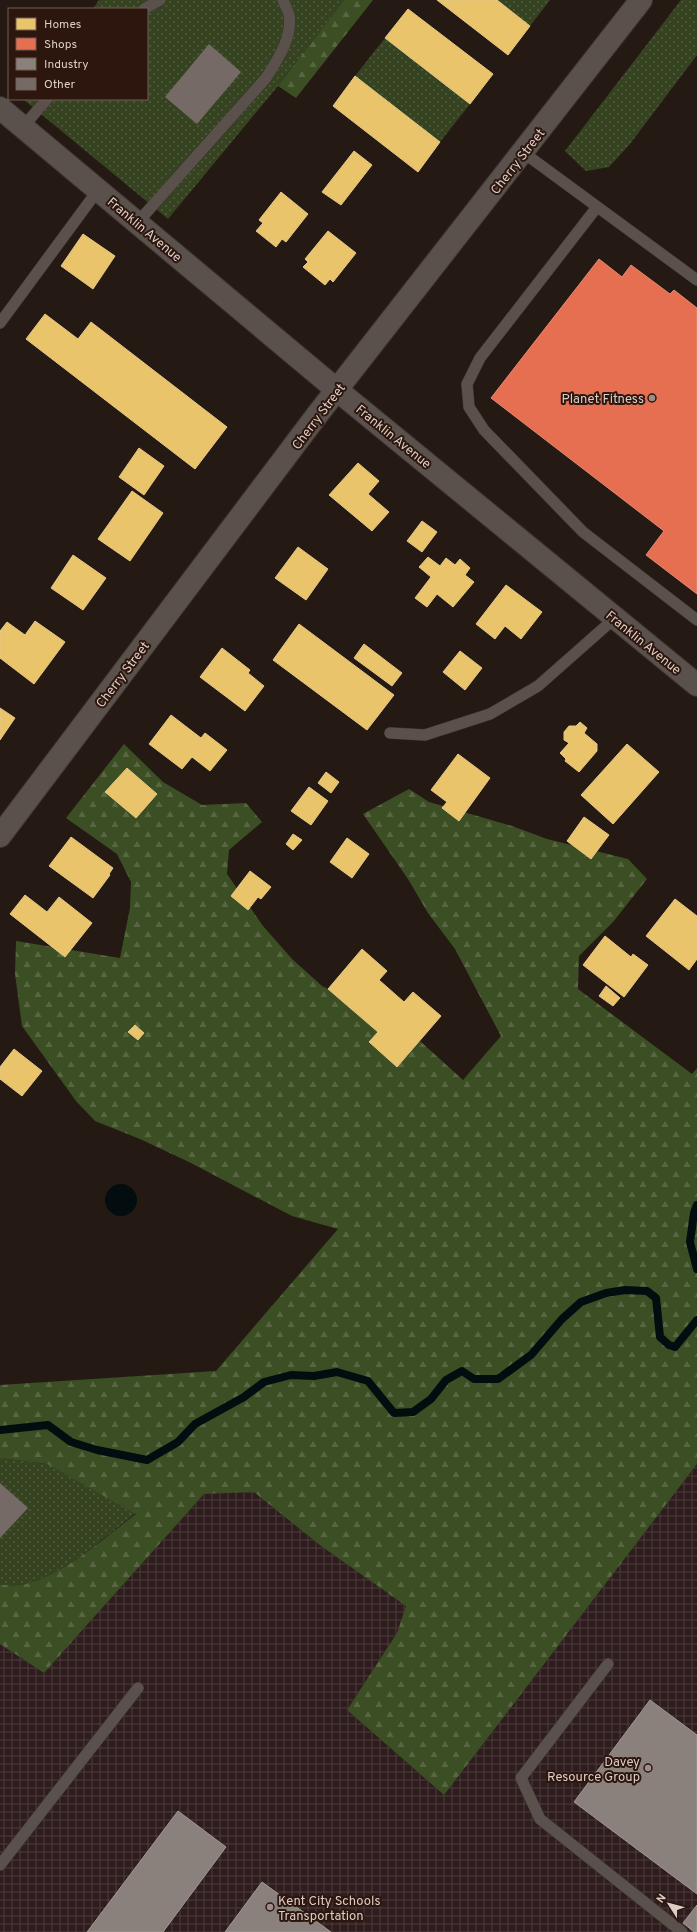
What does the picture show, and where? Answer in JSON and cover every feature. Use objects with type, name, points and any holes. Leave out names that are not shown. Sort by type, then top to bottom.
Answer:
[{"type":"street","name":"Cherry Street","points":[[0,836],[337,390],[524,153],[641,0]]},
{"type":"street","name":"Franklin Avenue","points":[[0,108],[337,390],[697,685]]},
{"type":"lane","points":[[146,8],[160,0]]},
{"type":"lane","points":[[138,223],[266,78],[281,55],[288,34],[289,15],[282,0]]},
{"type":"lane","points":[[23,127],[46,100]]},
{"type":"lane","points":[[524,153],[697,280]]},
{"type":"lane","points":[[0,323],[98,190]]},
{"type":"lane","points":[[598,207],[480,358],[467,384],[469,407],[484,430],[583,532],[697,620]]},
{"type":"lane","points":[[390,733],[425,735],[490,714],[538,686],[615,618]]},
{"type":"lane","points":[[608,1664],[522,1778],[540,1819],[682,1932]]},
{"type":"lane","points":[[0,1865],[138,1688]]},
{"type":"shaded area","points":[[118,1184],[124,1184],[134,1191],[137,1200],[136,1206],[130,1213],[124,1216],[118,1216],[108,1209],[105,1203],[105,1197],[112,1187]]},
{"type":"shaded area","points":[[697,1464],[697,1932],[0,1932],[0,1644],[44,1673],[204,1494],[254,1492],[321,1546],[406,1606],[397,1633],[347,1710],[444,1795]]},
{"type":"green space","points":[[99,0],[344,0],[278,86],[168,219],[24,100],[148,100],[148,8],[94,8]]},
{"type":"green space","points":[[344,0],[373,0],[296,98],[278,86]]},
{"type":"green space","points":[[497,0],[550,0],[530,26]]},
{"type":"green space","points":[[681,0],[697,0],[697,55],[630,144],[609,167],[586,171],[565,151]]},
{"type":"green space","points":[[385,38],[470,104],[440,142],[355,76]]},
{"type":"green space","points":[[124,744],[163,782],[202,805],[246,803],[262,822],[229,850],[227,874],[263,926],[292,959],[378,1032],[369,1043],[397,1067],[420,1041],[463,1080],[501,1036],[455,949],[428,913],[408,879],[363,814],[409,789],[429,802],[512,826],[547,839],[628,859],[647,879],[613,922],[579,956],[578,989],[692,1074],[697,1068],[697,1464],[444,1795],[347,1710],[397,1633],[406,1606],[321,1546],[254,1492],[204,1494],[44,1673],[0,1644],[0,1584],[17,1585],[35,1581],[54,1573],[90,1550],[136,1514],[47,1464],[0,1458],[0,1385],[216,1371],[338,1229],[292,1216],[189,1162],[140,1139],[95,1121],[76,1101],[22,1026],[15,974],[16,941],[120,958],[130,908],[131,882],[117,854],[66,818]]},
{"type":"green space","points":[[0,1458],[47,1464],[136,1513],[90,1549],[54,1573],[35,1581],[17,1585],[0,1584]]},
{"type":"building: Homes","points":[[437,0],[497,0],[530,26],[508,55]]},
{"type":"building: Homes","points":[[408,9],[493,74],[470,104],[385,38]]},
{"type":"building: Homes","points":[[355,76],[440,142],[418,172],[333,106]]},
{"type":"building: Homes","points":[[354,151],[372,165],[341,205],[322,192]]},
{"type":"building: Homes","points":[[281,192],[308,214],[286,242],[282,239],[276,247],[256,231],[263,223],[259,220]]},
{"type":"building: Homes","points":[[328,231],[356,253],[333,282],[330,279],[325,285],[303,267],[308,262],[305,259]]},
{"type":"building: Homes","points":[[83,234],[115,256],[93,289],[61,266]]},
{"type":"building: Homes","points":[[45,314],[78,339],[91,322],[227,427],[195,469],[26,339]]},
{"type":"building: Homes","points":[[139,448],[164,466],[144,495],[119,477]]},
{"type":"building: Homes","points":[[358,463],[379,481],[368,494],[389,512],[372,531],[329,495]]},
{"type":"building: Homes","points":[[132,491],[163,513],[130,561],[98,539]]},
{"type":"building: Homes","points":[[422,521],[437,532],[422,552],[407,541]]},
{"type":"building: Homes","points":[[298,547],[328,569],[306,600],[275,578]]},
{"type":"building: Homes","points":[[73,555],[106,578],[83,610],[51,588]]},
{"type":"building: Homes","points":[[428,557],[440,566],[446,558],[455,565],[460,559],[470,568],[465,575],[474,582],[453,607],[437,594],[427,607],[415,598],[431,577],[419,567]]},
{"type":"building: Homes","points":[[506,585],[542,612],[521,639],[505,626],[495,639],[476,624]]},
{"type":"building: Homes","points":[[35,621],[65,642],[34,684],[0,658],[0,631],[7,622],[25,635]]},
{"type":"building: Homes","points":[[299,624],[394,695],[367,730],[273,660]]},
{"type":"building: Homes","points":[[364,644],[402,673],[392,686],[354,658]]},
{"type":"building: Homes","points":[[222,648],[250,670],[248,673],[264,686],[245,711],[200,677]]},
{"type":"building: Homes","points":[[460,651],[482,668],[465,690],[443,672]]},
{"type":"building: Homes","points":[[0,708],[15,718],[0,740]]},
{"type":"building: Homes","points":[[171,715],[201,738],[205,733],[227,750],[210,771],[192,757],[182,769],[149,744]]},
{"type":"building: Homes","points":[[580,722],[587,728],[584,733],[597,744],[597,751],[579,772],[565,761],[566,759],[560,753],[569,743],[564,740],[564,732],[569,726],[576,726]]},
{"type":"building: Homes","points":[[627,744],[659,772],[613,824],[581,795]]},
{"type":"building: Homes","points":[[458,754],[490,778],[459,821],[442,808],[447,802],[431,790]]},
{"type":"building: Homes","points":[[127,768],[157,794],[136,818],[105,792]]},
{"type":"building: Homes","points":[[326,772],[339,782],[331,793],[318,783]]},
{"type":"building: Homes","points":[[309,787],[328,801],[311,825],[291,811]]},
{"type":"building: Homes","points":[[584,817],[609,835],[591,859],[567,841]]},
{"type":"building: Homes","points":[[293,834],[302,840],[293,850],[286,844]]},
{"type":"building: Homes","points":[[71,837],[113,868],[109,874],[110,875],[93,898],[49,866]]},
{"type":"building: Homes","points":[[347,838],[369,854],[352,878],[330,862]]},
{"type":"building: Homes","points":[[250,871],[271,887],[261,899],[258,897],[248,910],[231,896]]},
{"type":"building: Homes","points":[[25,895],[47,912],[59,897],[92,923],[65,957],[10,914]]},
{"type":"building: Homes","points":[[675,899],[697,916],[697,959],[689,970],[646,936]]},
{"type":"building: Homes","points":[[605,936],[631,957],[633,954],[648,965],[624,997],[583,965]]},
{"type":"building: Homes","points":[[362,949],[387,971],[379,980],[404,1002],[413,992],[441,1016],[397,1067],[369,1042],[378,1032],[328,989]]},
{"type":"building: Homes","points":[[606,986],[620,998],[613,1006],[599,996]]},
{"type":"building: Homes","points":[[135,1025],[144,1033],[138,1040],[128,1032]]},
{"type":"building: Homes","points":[[14,1049],[42,1071],[22,1096],[0,1079],[0,1067]]},
{"type":"building: Shops","points":[[599,259],[622,277],[631,265],[670,294],[674,290],[697,308],[697,594],[646,555],[664,531],[491,398]]},
{"type":"building: Industry","name":"Davey Resource Group","points":[[650,1700],[697,1735],[697,1894],[574,1802]]},
{"type":"building: Industry","points":[[178,1811],[226,1847],[163,1932],[87,1932]]},
{"type":"building: Industry","name":"Kent City Schools Transportation","points":[[262,1882],[331,1932],[225,1932]]},
{"type":"building: Industry","points":[[697,1905],[697,1932],[694,1932],[683,1923]]},
{"type":"building: Other","points":[[209,44],[241,72],[197,124],[165,97]]},
{"type":"building: Other","points":[[0,1483],[28,1508],[0,1538]]},
{"type":"waterway","points":[[697,1205],[694,1213],[690,1242],[697,1269]]},
{"type":"waterway","points":[[0,1430],[48,1425],[71,1442],[97,1450],[147,1460],[178,1442],[195,1424],[244,1397],[264,1382],[291,1375],[314,1376],[337,1372],[368,1381],[394,1413],[413,1412],[431,1399],[446,1380],[462,1371],[474,1379],[498,1379],[531,1355],[562,1319],[581,1302],[606,1293],[625,1290],[647,1291],[656,1298],[660,1337],[669,1345],[675,1347],[697,1320]]},
{"type":"place","name":"Planet Fitness","points":[[652,398]]},
{"type":"place","name":"Davey Resource Group","points":[[648,1768]]},
{"type":"place","name":"Kent City Schools Transportation","points":[[270,1907]]}]
